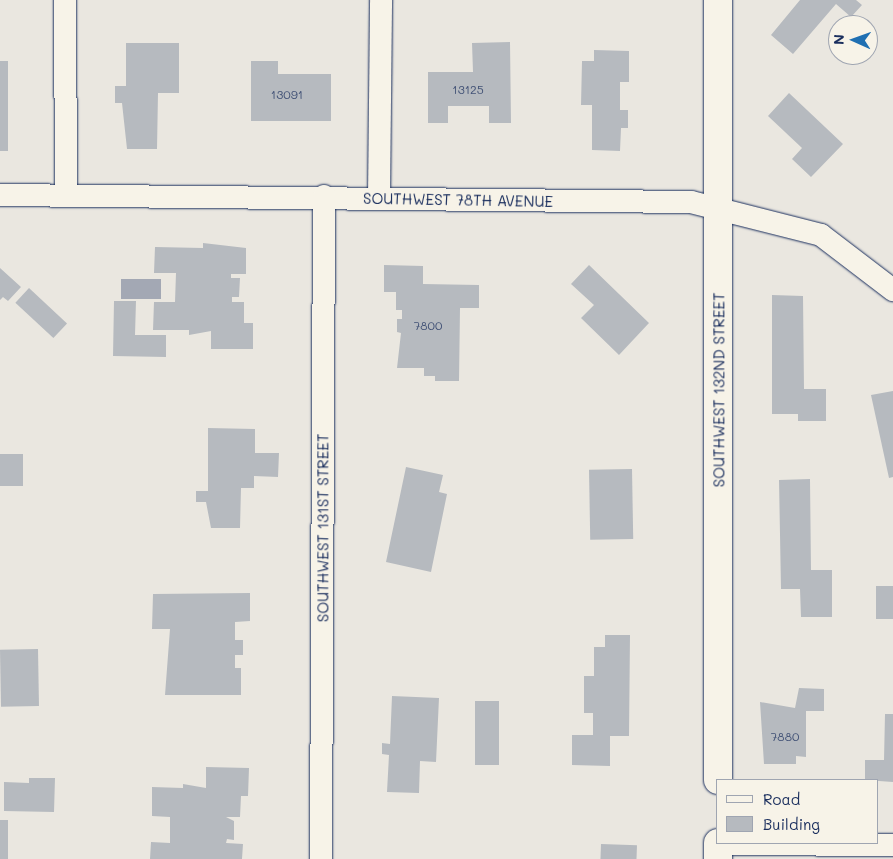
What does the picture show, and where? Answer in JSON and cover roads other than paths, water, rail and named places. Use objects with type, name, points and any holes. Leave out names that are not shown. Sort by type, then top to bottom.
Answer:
[{"type":"street","points":[[65,0],[66,195]]},
{"type":"street","points":[[380,197],[381,0]]},
{"type":"street","name":"SOUTHWEST 132ND STREET","points":[[718,0],[718,779]]},
{"type":"street","name":"SOUTHWEST 78TH AVENUE","points":[[0,195],[324,196],[380,197],[434,202],[691,202],[821,235],[893,290]]},
{"type":"street","name":"SOUTHWEST 131ST STREET","points":[[321,859],[324,196]]},
{"type":"street","points":[[718,849],[893,845]]}]
